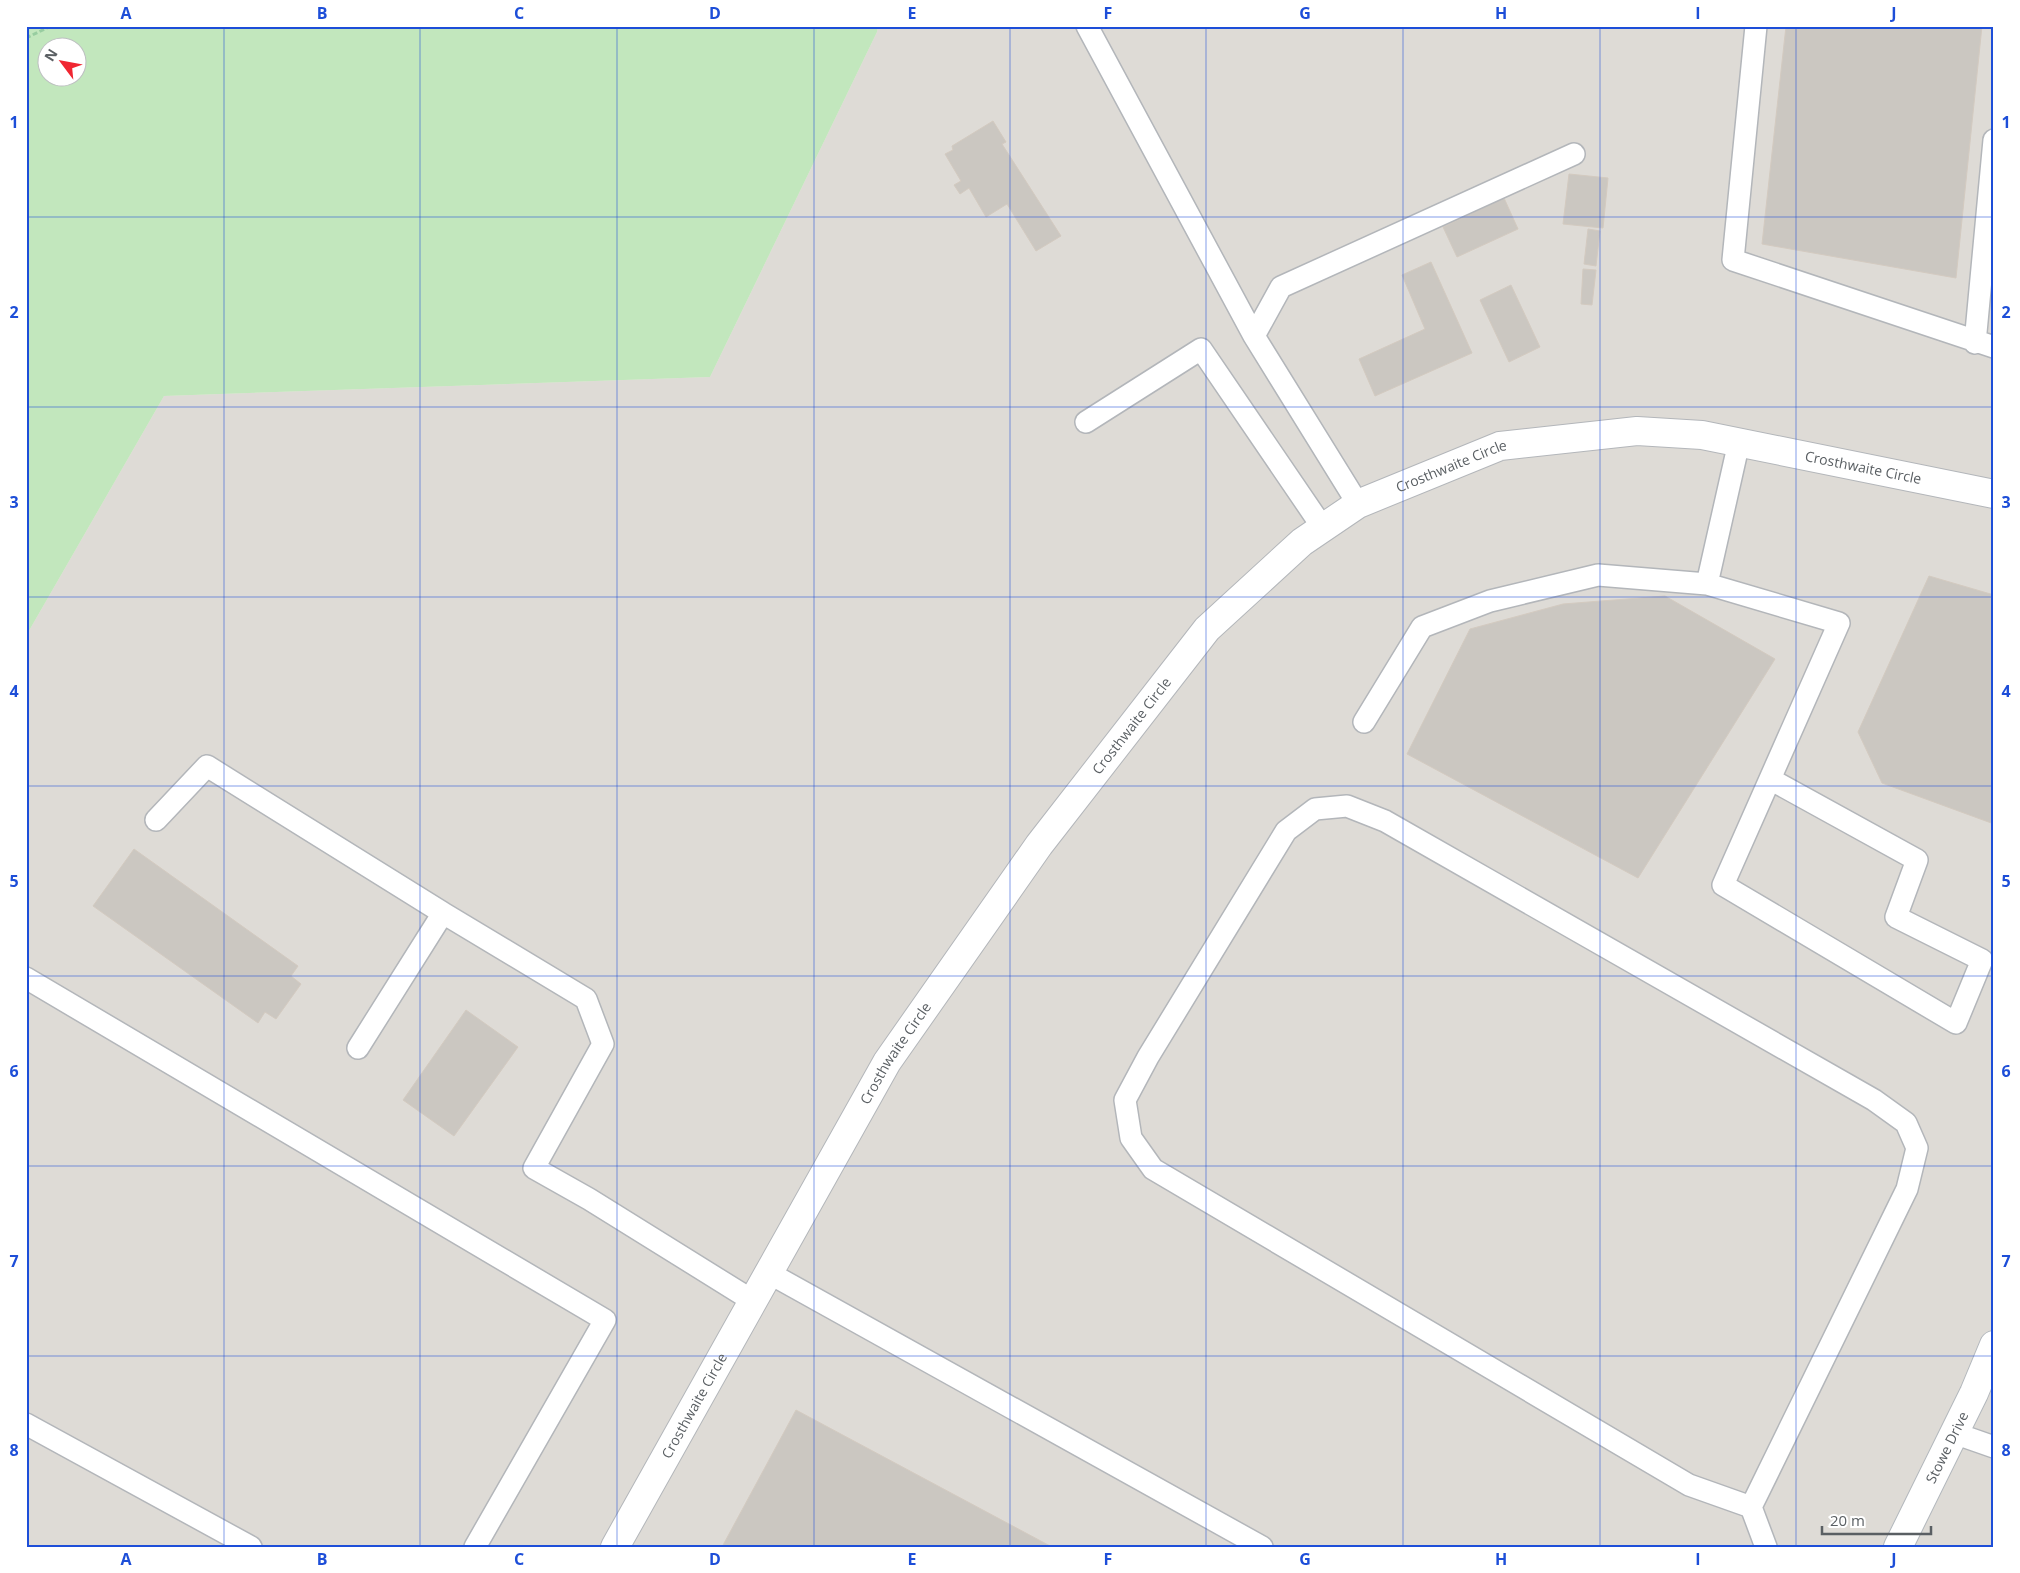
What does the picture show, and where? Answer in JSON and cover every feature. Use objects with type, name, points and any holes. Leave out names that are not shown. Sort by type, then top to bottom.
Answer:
[{"type":"street","name":"Crosthwaite Circle","points":[[615,1547],[887,1062],[1039,845],[1207,629],[1302,542],[1358,504],[1500,446],[1637,431],[1702,435],[1994,494]]},
{"type":"street","name":"Stowe Drive","points":[[1898,1547],[1954,1433],[1994,1345]]},
{"type":"lane","points":[[1087,26],[1254,336],[1358,504]]},
{"type":"lane","points":[[1756,26],[1733,260],[1984,345],[1994,140]]},
{"type":"lane","points":[[1254,336],[1281,287],[1574,154]]},
{"type":"lane","points":[[1086,422],[1201,349],[1323,528]]},
{"type":"lane","points":[[1708,584],[1739,442]]},
{"type":"lane","points":[[1364,722],[1422,627],[1490,601],[1598,575],[1708,584],[1839,623],[1723,885],[1956,1023],[1982,960],[1896,917],[1917,860],[1770,779]]},
{"type":"lane","points":[[156,820],[207,766],[443,913],[586,999],[603,1044],[534,1168],[589,1199],[753,1301]]},
{"type":"lane","points":[[1751,1507],[1689,1485],[1152,1170],[1131,1138],[1124,1100],[1148,1056],[1286,831],[1315,809],[1347,806],[1384,821],[1866,1095],[1906,1123],[1917,1148],[1907,1189],[1751,1507],[1766,1547]]},
{"type":"lane","points":[[358,1048],[443,913]]},
{"type":"lane","points":[[26,978],[605,1320],[475,1547]]},
{"type":"lane","points":[[769,1273],[1262,1547]]},
{"type":"lane","points":[[26,1424],[251,1547]]},
{"type":"lane","points":[[1954,1433],[1994,1447]]},
{"type":"path","points":[[26,38],[51,26]]},
{"type":"shaded area","points":[[878,26],[1994,26],[1994,1547],[26,1547],[26,636],[164,396],[710,377],[877,32]]},
{"type":"green space","points":[[26,26],[878,26],[877,32],[710,377],[164,396],[26,636]]},
{"type":"building","points":[[1786,26],[1982,26],[1956,278],[1762,244]]},
{"type":"building","points":[[993,121],[1006,142],[1002,144],[1061,236],[1036,251],[1007,204],[986,217],[969,188],[960,194],[954,185],[961,181],[945,154],[953,150],[952,146]]},
{"type":"building","points":[[1569,174],[1608,178],[1603,228],[1563,224]]},
{"type":"building","points":[[1504,198],[1518,229],[1457,257],[1443,227]]},
{"type":"building","points":[[1588,229],[1600,231],[1596,266],[1584,264]]},
{"type":"building","points":[[1431,262],[1472,353],[1375,396],[1359,359],[1425,329],[1402,275]]},
{"type":"building","points":[[1583,269],[1596,270],[1592,305],[1581,304]]},
{"type":"building","points":[[1511,285],[1540,347],[1509,362],[1480,300]]},
{"type":"building","points":[[1929,576],[1994,595],[1994,824],[1882,783],[1858,732]]},
{"type":"building","points":[[1665,596],[1775,659],[1638,878],[1407,754],[1470,629],[1563,604]]},
{"type":"building","points":[[134,849],[298,966],[291,976],[301,984],[276,1019],[265,1012],[258,1023],[93,906]]},
{"type":"building","points":[[466,1010],[518,1047],[454,1136],[403,1100]]},
{"type":"building","points":[[796,1410],[1052,1547],[722,1547]]}]
